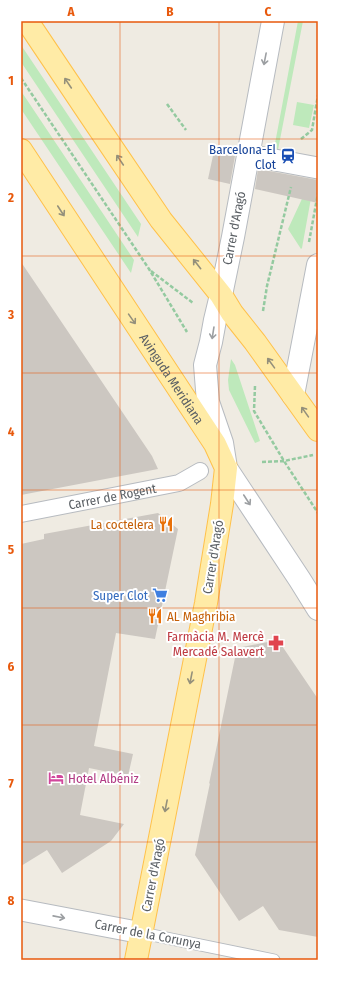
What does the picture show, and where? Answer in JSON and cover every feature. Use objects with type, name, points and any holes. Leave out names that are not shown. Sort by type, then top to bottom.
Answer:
[{"type":"main road","points":[[27,21],[161,220],[221,295],[232,313],[256,342],[318,430]]},
{"type":"main road","name":"Avinguda Meridiana","points":[[21,150],[215,444],[226,468]]},
{"type":"main road","name":"Carrer d'Aragó","points":[[136,960],[206,603],[222,504],[226,468]]},
{"type":"street","name":"Carrer d'Aragó","points":[[226,468],[222,443],[208,402],[205,365],[221,295],[273,21]]},
{"type":"street","points":[[248,155],[318,168]]},
{"type":"street","points":[[293,395],[318,265]]},
{"type":"street","name":"Avinguda Meridiana","points":[[226,468],[318,609]]},
{"type":"street","name":"Carrer de Rogent","points":[[21,514],[178,483],[200,471]]},
{"type":"street","name":"Carrer de la Corunya","points":[[21,910],[142,932]]},
{"type":"lane","name":"Carrer de la Corunya","points":[[142,932],[274,960]]},
{"type":"path","points":[[21,78],[149,269],[189,334]]},
{"type":"path","points":[[167,104],[186,130]]},
{"type":"path","points":[[149,269],[193,303]]},
{"type":"path","points":[[263,313],[267,286]]},
{"type":"path","points":[[255,382],[254,411],[318,513]]},
{"type":"path","points":[[262,462],[284,461],[313,454]]},
{"type":"green space","points":[[298,21],[303,21],[277,155],[273,154]]},
{"type":"green space","points":[[21,45],[141,224],[138,237],[21,62]]},
{"type":"green space","points":[[21,91],[134,260],[131,273],[21,109]]},
{"type":"green space","points":[[297,102],[314,105],[309,128],[293,125]]},
{"type":"green space","points":[[313,187],[301,249],[288,229],[307,188]]},
{"type":"green space","points":[[231,359],[235,365],[260,441],[255,443],[229,390],[228,380]]},
{"type":"building","points":[[214,151],[235,156],[230,184],[208,179]]},
{"type":"building","points":[[258,169],[318,180],[318,203],[255,189]]},
{"type":"building","points":[[21,262],[152,456],[158,469],[21,495]]},
{"type":"building","points":[[158,513],[178,529],[155,639],[116,633],[94,746],[133,754],[128,776],[89,768],[80,815],[124,824],[111,841],[62,873],[47,850],[21,866],[21,544],[44,539],[44,534]]},
{"type":"building","points":[[278,640],[318,699],[318,937],[279,930],[263,906],[239,921],[195,855],[237,648]]},
{"type":"place","name":"Barcelona-El Clot","points":[[288,156]]},
{"type":"place","name":"La coctelera","points":[[166,524]]},
{"type":"place","name":"Super Clot","points":[[160,595]]},
{"type":"place","name":"AL Maghribia","points":[[155,616]]},
{"type":"place","name":"Farmàcia M. Mercè Mercadé Salavert","points":[[276,643]]},
{"type":"place","name":"Hotel Albéniz","points":[[56,778]]}]
